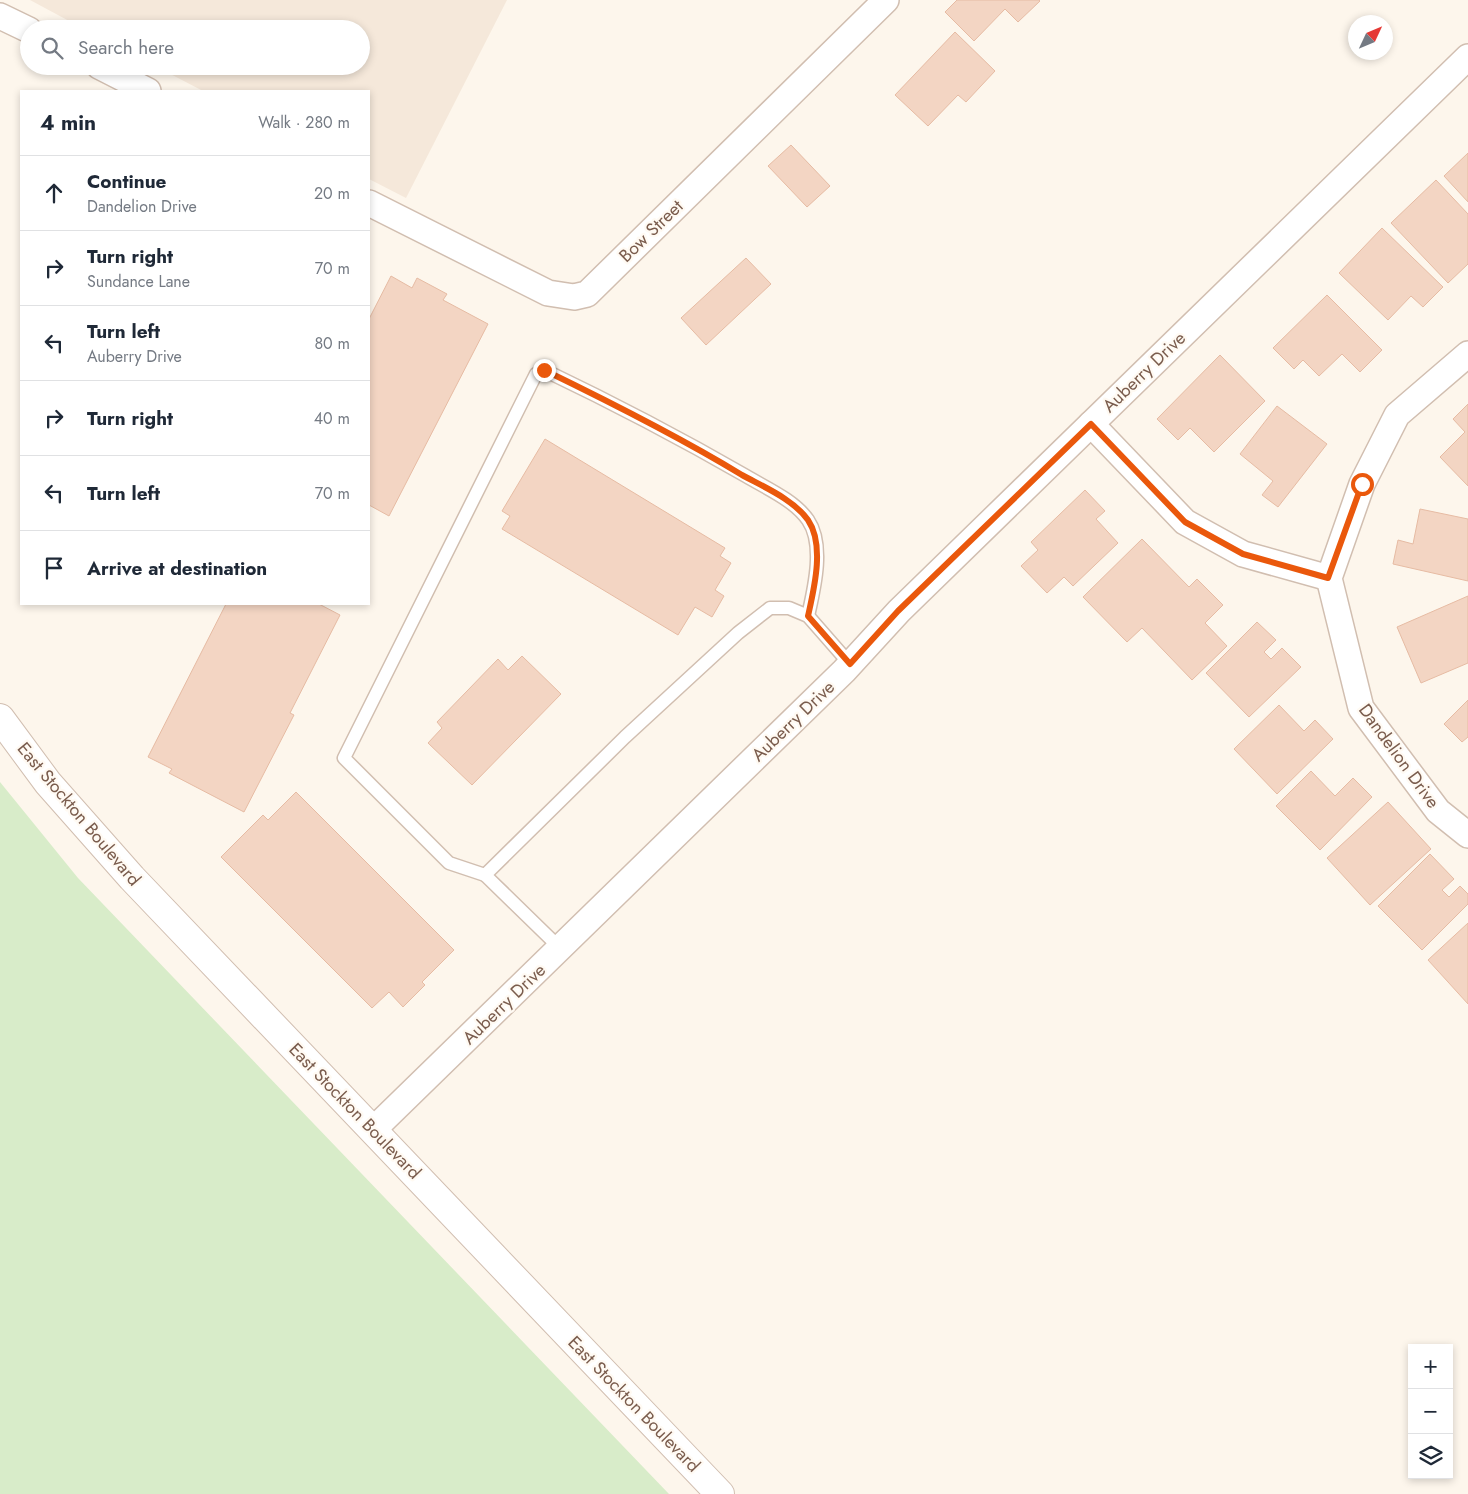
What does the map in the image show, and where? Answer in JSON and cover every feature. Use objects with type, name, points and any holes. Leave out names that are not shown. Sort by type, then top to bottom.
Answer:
[{"type":"street","name":"Bow Street","points":[[370,204],[548,293],[574,297],[587,294],[886,0]]},
{"type":"street","points":[[0,16],[20,26]]},
{"type":"street","name":"Auberry Drive","points":[[373,1130],[561,949],[850,664],[898,611],[1468,57]]},
{"type":"street","points":[[117,75],[146,90]]},
{"type":"street","points":[[1091,424],[1185,522],[1243,554],[1328,578],[1362,484],[1397,415],[1468,354]]},
{"type":"street","name":"Dandelion Drive","points":[[1328,578],[1360,708],[1438,812],[1468,835]]},
{"type":"street","name":"East Stockton Boulevard","points":[[0,718],[48,783],[132,878],[720,1494]]},
{"type":"lane","points":[[561,949],[486,875],[449,863],[344,758],[536,374],[544,370],[619,406],[677,436],[786,500],[808,520],[818,549],[813,593],[808,616]]},
{"type":"lane","points":[[486,875],[625,736],[738,633],[770,608],[789,608],[808,616],[850,664]]},
{"type":"shaded area","points":[[30,0],[507,0],[406,198],[370,180],[370,90],[201,90],[172,75],[370,75],[370,20],[67,20]]},
{"type":"green space","points":[[0,782],[78,878],[669,1494],[0,1494]]},
{"type":"building","points":[[957,0],[1040,1],[1018,22],[1005,9],[974,41],[945,12]]},
{"type":"building","points":[[955,32],[995,71],[966,102],[958,95],[928,126],[895,95]]},
{"type":"building","points":[[791,145],[830,186],[807,207],[768,166]]},
{"type":"building","points":[[1468,153],[1468,202],[1444,176]]},
{"type":"building","points":[[1436,180],[1468,214],[1468,264],[1448,283],[1391,223]]},
{"type":"building","points":[[1382,228],[1443,287],[1423,307],[1411,296],[1388,320],[1339,273]]},
{"type":"building","points":[[746,258],[771,284],[706,345],[681,318]]},
{"type":"building","points":[[391,276],[412,288],[417,278],[447,294],[443,300],[488,324],[389,516],[370,506],[370,317]]},
{"type":"building","points":[[1327,295],[1382,350],[1360,372],[1342,354],[1319,376],[1303,360],[1294,369],[1273,348]]},
{"type":"building","points":[[1220,355],[1265,401],[1214,452],[1190,428],[1178,440],[1157,419]]},
{"type":"building","points":[[1468,404],[1468,486],[1440,457],[1465,432],[1453,419]]},
{"type":"building","points":[[1277,406],[1327,444],[1278,507],[1262,495],[1273,481],[1240,454]]},
{"type":"building","points":[[545,439],[725,548],[720,556],[731,563],[715,590],[724,596],[712,617],[695,607],[678,635],[502,529],[510,516],[502,511]]},
{"type":"building","points":[[1085,490],[1105,511],[1096,519],[1118,543],[1073,586],[1064,577],[1047,593],[1021,566],[1038,550],[1031,542]]},
{"type":"building","points":[[1420,509],[1468,519],[1468,581],[1393,564],[1398,540],[1413,544]]},
{"type":"building","points":[[1142,539],[1189,587],[1197,579],[1223,605],[1205,623],[1227,646],[1192,680],[1142,628],[1127,642],[1083,597]]},
{"type":"building","points":[[1468,596],[1468,663],[1421,683],[1397,627]]},
{"type":"building","points":[[225,605],[321,605],[340,615],[290,713],[294,715],[244,812],[169,773],[172,769],[148,757]]},
{"type":"building","points":[[1257,622],[1276,640],[1264,652],[1271,659],[1282,648],[1301,667],[1249,717],[1206,673]]},
{"type":"building","points":[[522,656],[561,694],[472,785],[428,743],[442,728],[437,722],[498,659],[508,670]]},
{"type":"building","points":[[1468,700],[1468,737],[1462,742],[1444,724]]},
{"type":"building","points":[[1279,705],[1304,731],[1315,720],[1333,739],[1277,794],[1234,749]]},
{"type":"building","points":[[1311,771],[1335,796],[1353,778],[1372,797],[1320,850],[1276,806]]},
{"type":"building","points":[[296,792],[454,950],[422,982],[425,985],[403,1007],[389,992],[372,1008],[221,857],[263,815],[268,820]]},
{"type":"building","points":[[1388,802],[1431,849],[1370,905],[1327,858]]},
{"type":"building","points":[[1430,854],[1454,879],[1442,890],[1449,897],[1460,886],[1468,894],[1468,904],[1422,950],[1378,906]]},
{"type":"building","points":[[1468,923],[1468,1004],[1428,960]]},
{"type":"route","points":[[544,370],[677,436],[786,500],[808,520],[818,549],[813,593],[808,616],[850,664],[898,611],[1091,424],[1185,522],[1243,554],[1328,578],[1362,484]]}]
